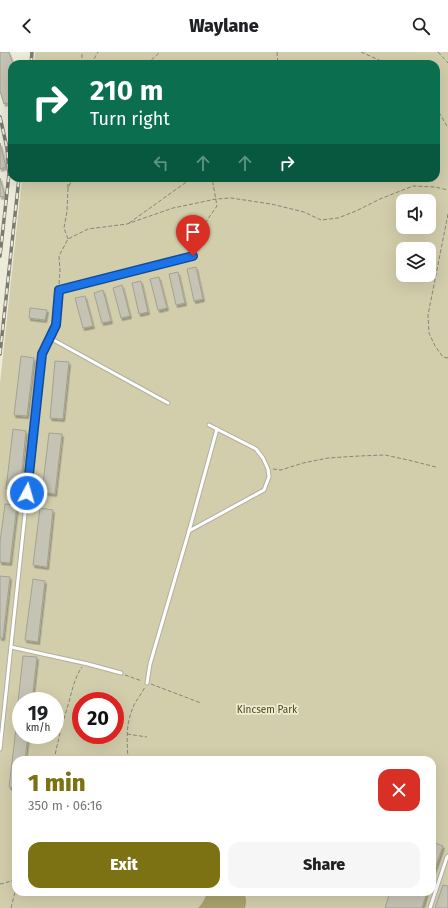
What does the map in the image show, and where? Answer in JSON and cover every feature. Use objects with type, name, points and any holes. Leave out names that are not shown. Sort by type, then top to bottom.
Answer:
[{"type":"lane","points":[[0,749],[42,354],[56,325],[59,290],[193,256]]},
{"type":"lane","points":[[50,338],[168,403]]},
{"type":"lane","points":[[189,531],[264,490],[269,477],[268,469],[263,458],[256,449],[209,425]]},
{"type":"lane","points":[[147,683],[150,664],[217,429]]},
{"type":"lane","points":[[11,648],[120,673]]},
{"type":"lane","points":[[436,889],[446,857],[448,856]]},
{"type":"lane","points":[[430,908],[434,896]]},
{"type":"path","points":[[151,60],[160,52]]},
{"type":"path","points":[[361,52],[379,60]]},
{"type":"path","points":[[438,52],[448,63]]},
{"type":"path","points":[[440,115],[448,128]]},
{"type":"path","points":[[68,182],[67,211],[64,228],[68,239]]},
{"type":"path","points":[[68,188],[70,182]]},
{"type":"path","points":[[127,224],[186,182]]},
{"type":"path","points":[[193,256],[196,236],[216,206],[212,182]]},
{"type":"path","points":[[59,290],[59,256],[68,239],[88,229],[127,224],[173,208],[216,199],[231,198],[271,204],[304,212],[321,220],[338,218],[413,186],[435,187],[448,190]]},
{"type":"path","points":[[448,214],[428,315],[429,333],[435,346],[443,357],[448,358]]},
{"type":"path","points":[[268,469],[281,470],[328,458],[385,455],[436,468]]},
{"type":"path","points":[[55,756],[59,735],[77,674],[85,664]]},
{"type":"path","points":[[120,673],[201,703]]},
{"type":"path","points":[[128,756],[126,734],[129,719],[135,704],[147,683]]},
{"type":"path","points":[[126,734],[147,737]]},
{"type":"path","points":[[0,884],[12,880]]},
{"type":"path","points":[[11,908],[14,896]]},
{"type":"green space","name":"Kincsem Park","points":[[35,52],[448,52],[448,908],[0,908],[0,383],[22,182],[440,182],[440,60],[34,60]]},
{"type":"shaded area","points":[[206,896],[245,896],[246,904],[245,908],[198,908],[204,901]]},
{"type":"building","points":[[0,52],[9,52],[12,60],[8,60],[8,103],[4,104],[0,91]]},
{"type":"building","points":[[0,143],[6,167],[0,169]]},
{"type":"building","points":[[0,178],[5,196],[0,197]]},
{"type":"building","points":[[196,267],[203,299],[194,301],[187,269]]},
{"type":"building","points":[[178,272],[185,303],[176,305],[169,274]]},
{"type":"building","points":[[159,277],[167,308],[158,310],[150,279]]},
{"type":"building","points":[[141,281],[148,312],[139,314],[132,283]]},
{"type":"building","points":[[122,285],[130,316],[121,318],[113,288]]},
{"type":"building","points":[[103,290],[111,321],[102,323],[94,293]]},
{"type":"building","points":[[85,296],[93,326],[83,328],[75,298]]},
{"type":"building","points":[[30,308],[47,310],[45,320],[29,318]]},
{"type":"building","points":[[21,356],[34,358],[27,416],[14,415]]},
{"type":"building","points":[[55,361],[69,362],[63,419],[50,418]]},
{"type":"building","points":[[13,429],[26,431],[20,490],[6,489]]},
{"type":"building","points":[[49,433],[62,434],[55,494],[42,492]]},
{"type":"building","points":[[5,504],[17,505],[10,563],[0,562],[0,542]]},
{"type":"building","points":[[40,508],[53,510],[47,567],[33,565]]},
{"type":"building","points":[[0,576],[10,577],[3,638],[0,638]]},
{"type":"building","points":[[33,579],[45,581],[38,642],[25,640]]},
{"type":"building","points":[[23,656],[37,657],[33,692],[19,692]]},
{"type":"building","points":[[14,744],[27,744],[25,756],[13,756]]},
{"type":"building","points":[[12,762],[12,787],[9,787]]},
{"type":"building","points":[[436,843],[443,846],[436,866]]},
{"type":"building","points":[[443,885],[448,886],[448,908],[435,908]]},
{"type":"building","points":[[389,896],[426,896],[422,908],[385,908]]},
{"type":"railway","points":[[31,60],[32,52]]},
{"type":"railway","points":[[0,117],[7,148],[8,161]]},
{"type":"railway","points":[[0,256],[8,182]]},
{"type":"railway","points":[[0,354],[19,182]]},
{"type":"route","points":[[27,493],[42,354],[56,325],[59,290],[193,256]]}]
